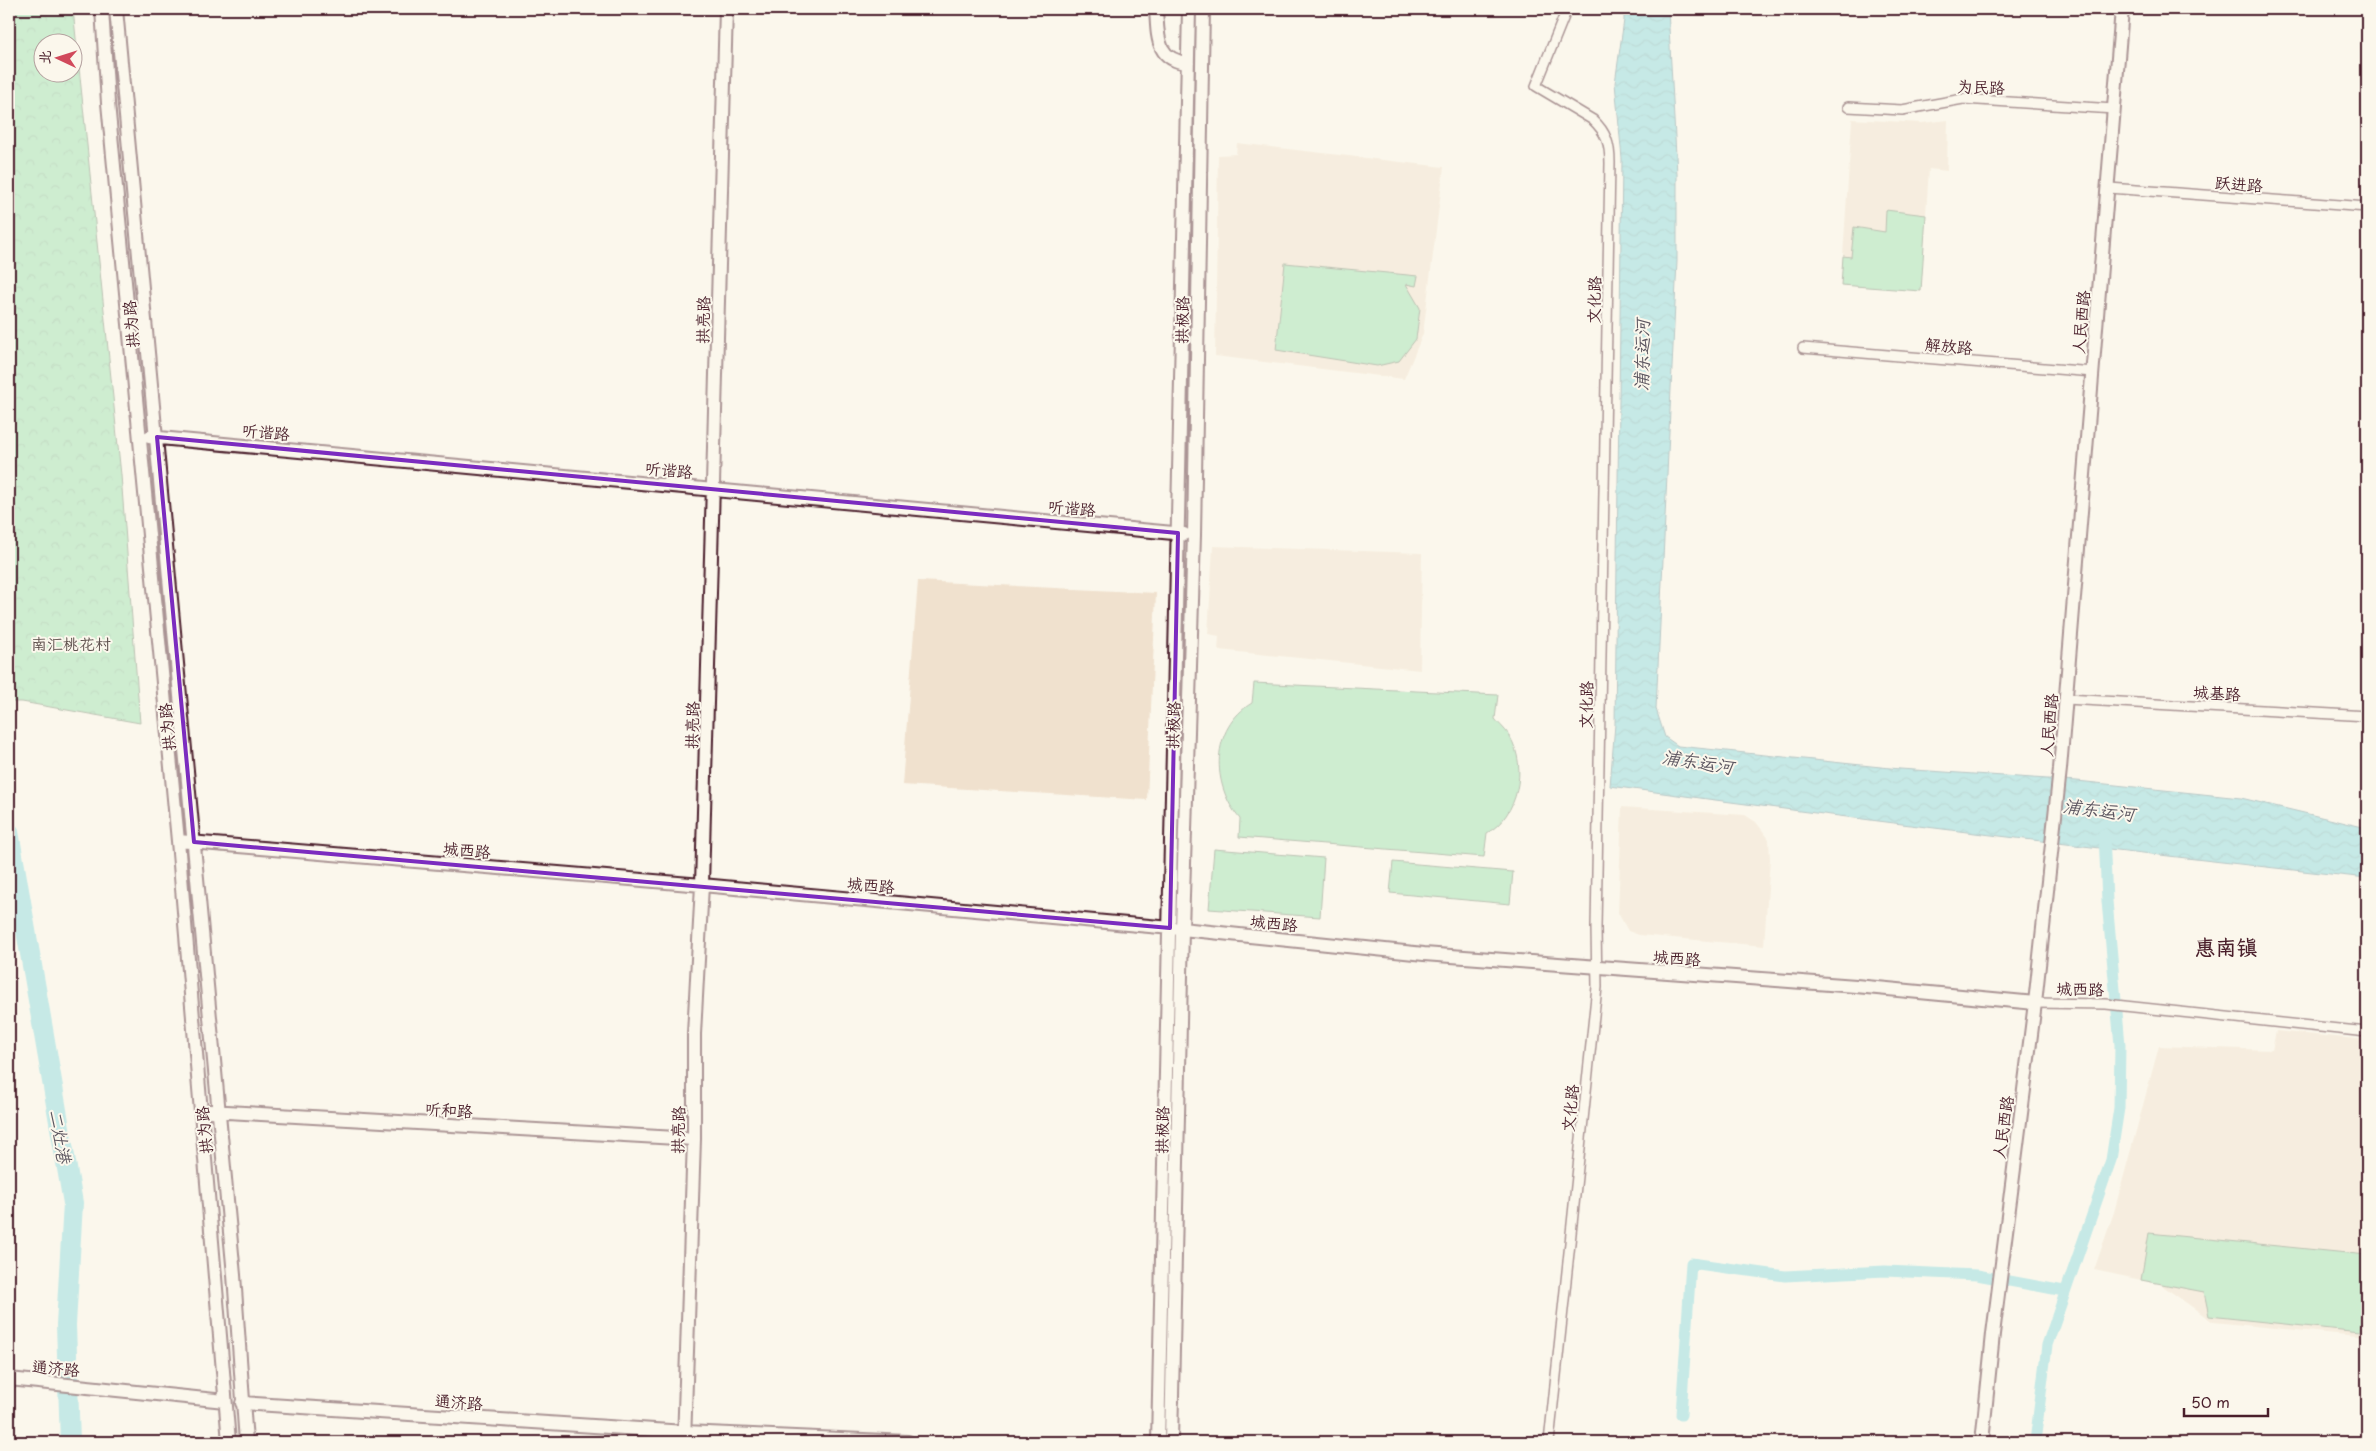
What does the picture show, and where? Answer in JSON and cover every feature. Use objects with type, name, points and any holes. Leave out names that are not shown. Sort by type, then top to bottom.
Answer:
[{"type":"street","name":"拱为路","points":[[102,9],[108,103],[178,841],[230,1442]]},
{"type":"street","name":"拱为路","points":[[116,9],[157,437],[217,1111],[234,1275],[246,1442]]},
{"type":"street","name":"拱亮路","points":[[685,1437],[694,1140],[694,1034],[702,885],[726,9]]},
{"type":"street","points":[[1156,9],[1158,35],[1164,53],[1170,59],[1188,63]]},
{"type":"street","name":"拱极路","points":[[1171,1442],[1178,533],[1189,9]]},
{"type":"street","name":"拱极路","points":[[1158,1442],[1176,928],[1194,535],[1202,9]]},
{"type":"street","name":"文化路","points":[[1549,1442],[1596,997],[1610,153],[1604,132],[1593,120],[1536,86],[1567,9]]},
{"type":"street","name":"人民西路","points":[[1982,1442],[2004,1235],[2035,1003],[2054,837],[2109,188],[2122,9]]},
{"type":"street","name":"为民路","points":[[1848,107],[1902,110],[1963,98],[2114,109]]},
{"type":"street","name":"跃进路","points":[[2109,188],[2367,207]]},
{"type":"street","name":"解放路","points":[[1803,348],[2093,372]]},
{"type":"street","name":"听谐路","points":[[141,436],[1194,535]]},
{"type":"street","name":"城基路","points":[[2066,699],[2367,716]]},
{"type":"street","name":"城西路","points":[[178,841],[702,885],[1176,928],[1424,954],[1856,986],[2035,1003],[2106,1004],[2367,1032]]},
{"type":"street","name":"听和路","points":[[202,1111],[694,1140]]},
{"type":"street","name":"通济路","points":[[9,1379],[242,1402],[685,1437],[908,1442]]},
{"type":"highlighted area","points":[[157,437],[1178,533],[1170,928],[194,842]]},
{"type":"shaded area","points":[[1852,119],[1922,123],[1948,120],[1947,171],[1929,169],[1921,291],[1841,285]]},
{"type":"shaded area","points":[[1237,143],[1444,167],[1423,334],[1404,379],[1215,356],[1218,155],[1236,154]]},
{"type":"shaded area","points":[[1213,546],[1422,553],[1420,670],[1218,650],[1219,636],[1208,634]]},
{"type":"shaded area","points":[[918,581],[1156,593],[1147,800],[902,785]]},
{"type":"shaded area","points":[[1622,807],[1745,815],[1756,822],[1769,839],[1770,859],[1764,946],[1639,935],[1628,931],[1618,913]]},
{"type":"shaded area","points":[[2276,1031],[2367,1040],[2367,1337],[2213,1322],[2160,1284],[2094,1270],[2114,1212],[2159,1046],[2272,1050]]},
{"type":"green space","name":"南汇桃花村","points":[[9,9],[73,9],[75,32],[32,32],[32,82],[81,82],[121,475],[140,723],[22,702],[9,702]]},
{"type":"green space","points":[[1886,210],[1926,215],[1921,291],[1841,285],[1843,256],[1851,257],[1854,227],[1885,232]]},
{"type":"green space","points":[[1285,263],[1418,276],[1416,286],[1406,284],[1420,308],[1416,339],[1399,361],[1377,366],[1276,350]]},
{"type":"green space","points":[[1254,683],[1498,695],[1495,719],[1509,735],[1515,749],[1519,777],[1513,803],[1498,825],[1487,833],[1484,857],[1239,837],[1240,819],[1230,805],[1224,790],[1219,758],[1222,742],[1228,727],[1238,714],[1252,703]]},
{"type":"green space","points":[[1214,849],[1324,858],[1320,917],[1209,909]]},
{"type":"green space","points":[[1393,862],[1513,872],[1510,904],[1390,893]]},
{"type":"green space","points":[[2149,1233],[2367,1255],[2360,1332],[2209,1316],[2204,1292],[2141,1280]]},
{"type":"water","name":"浦东运河","points":[[1624,9],[1668,9],[1677,174],[1677,261],[1656,709],[1665,737],[1678,746],[1900,769],[2077,781],[2241,798],[2367,828],[2367,878],[1988,835],[1610,786],[1615,724],[1622,159],[1615,83]]},
{"type":"waterway","name":"二灶港","points":[[9,832],[73,1203],[66,1325],[70,1442]]},
{"type":"waterway","points":[[2035,1442],[2047,1345],[2111,1160],[2119,1108],[2120,1045],[2107,901],[2104,834]]},
{"type":"waterway","points":[[1681,1415],[1691,1263],[1785,1276],[1885,1271],[1977,1275],[2064,1291]]},
{"type":"district","name":"惠南镇","points":[[2226,946]]}]
